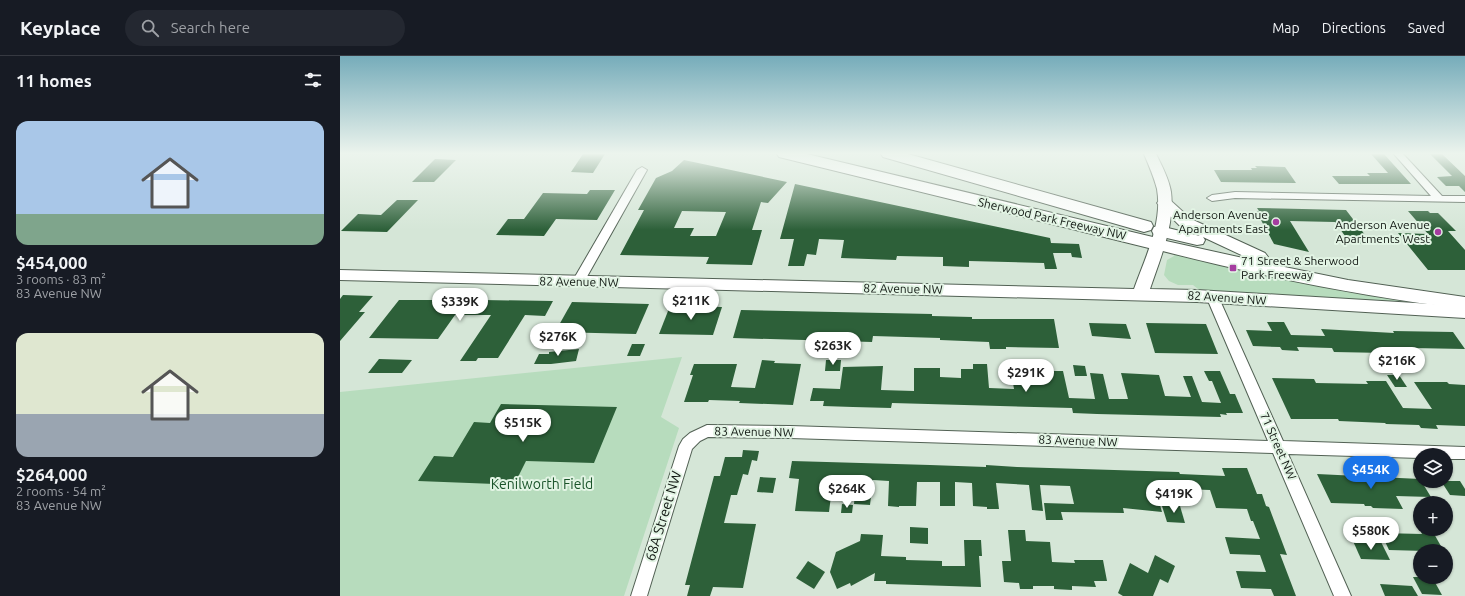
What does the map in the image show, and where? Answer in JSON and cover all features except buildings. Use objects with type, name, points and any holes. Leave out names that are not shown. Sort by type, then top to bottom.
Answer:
[{"type":"highway","name":"Sherwood Park Freeway NW","points":[[898,179],[1158,237]]},
{"type":"highway","name":"Sherwood Park Freeway NW","points":[[971,179],[1158,237]]},
{"type":"main road","points":[[1165,203],[1185,222],[1259,257]]},
{"type":"main road","points":[[1158,237],[1344,274],[1396,283],[1465,291]]},
{"type":"main road","points":[[1158,237],[1296,277],[1420,298],[1465,303]]},
{"type":"street","points":[[578,282],[637,179]]},
{"type":"street","points":[[1140,294],[1158,237],[1165,203],[1163,187],[1160,179]]},
{"type":"street","points":[[1422,179],[1440,199]]},
{"type":"street","points":[[1212,198],[1235,195],[1465,199]]},
{"type":"street","name":"82 Avenue NW","points":[[340,275],[578,282],[1212,296],[1465,312]]},
{"type":"street","name":"71 Street NW","points":[[1212,296],[1343,596]]},
{"type":"street","name":"83 Avenue NW","points":[[692,438],[702,433],[714,431],[1465,453]]},
{"type":"street","name":"68A Street NW","points":[[639,596],[686,446],[692,438]]},
{"type":"green space","points":[[1175,253],[1346,292],[1447,307],[1198,289],[1193,285],[1178,285],[1169,281],[1164,275],[1167,260],[1174,256]]},
{"type":"green space","name":"Kenilworth Field","points":[[682,357],[661,417],[679,428],[624,596],[340,596],[340,392]]},
{"type":"place","name":"Anderson Avenue Apartments East","points":[[1276,222]]},
{"type":"place","name":"Anderson Avenue Apartments West","points":[[1438,232]]},
{"type":"place","name":"71 Street & Sherwood Park Freeway","points":[[1233,268]]}]
